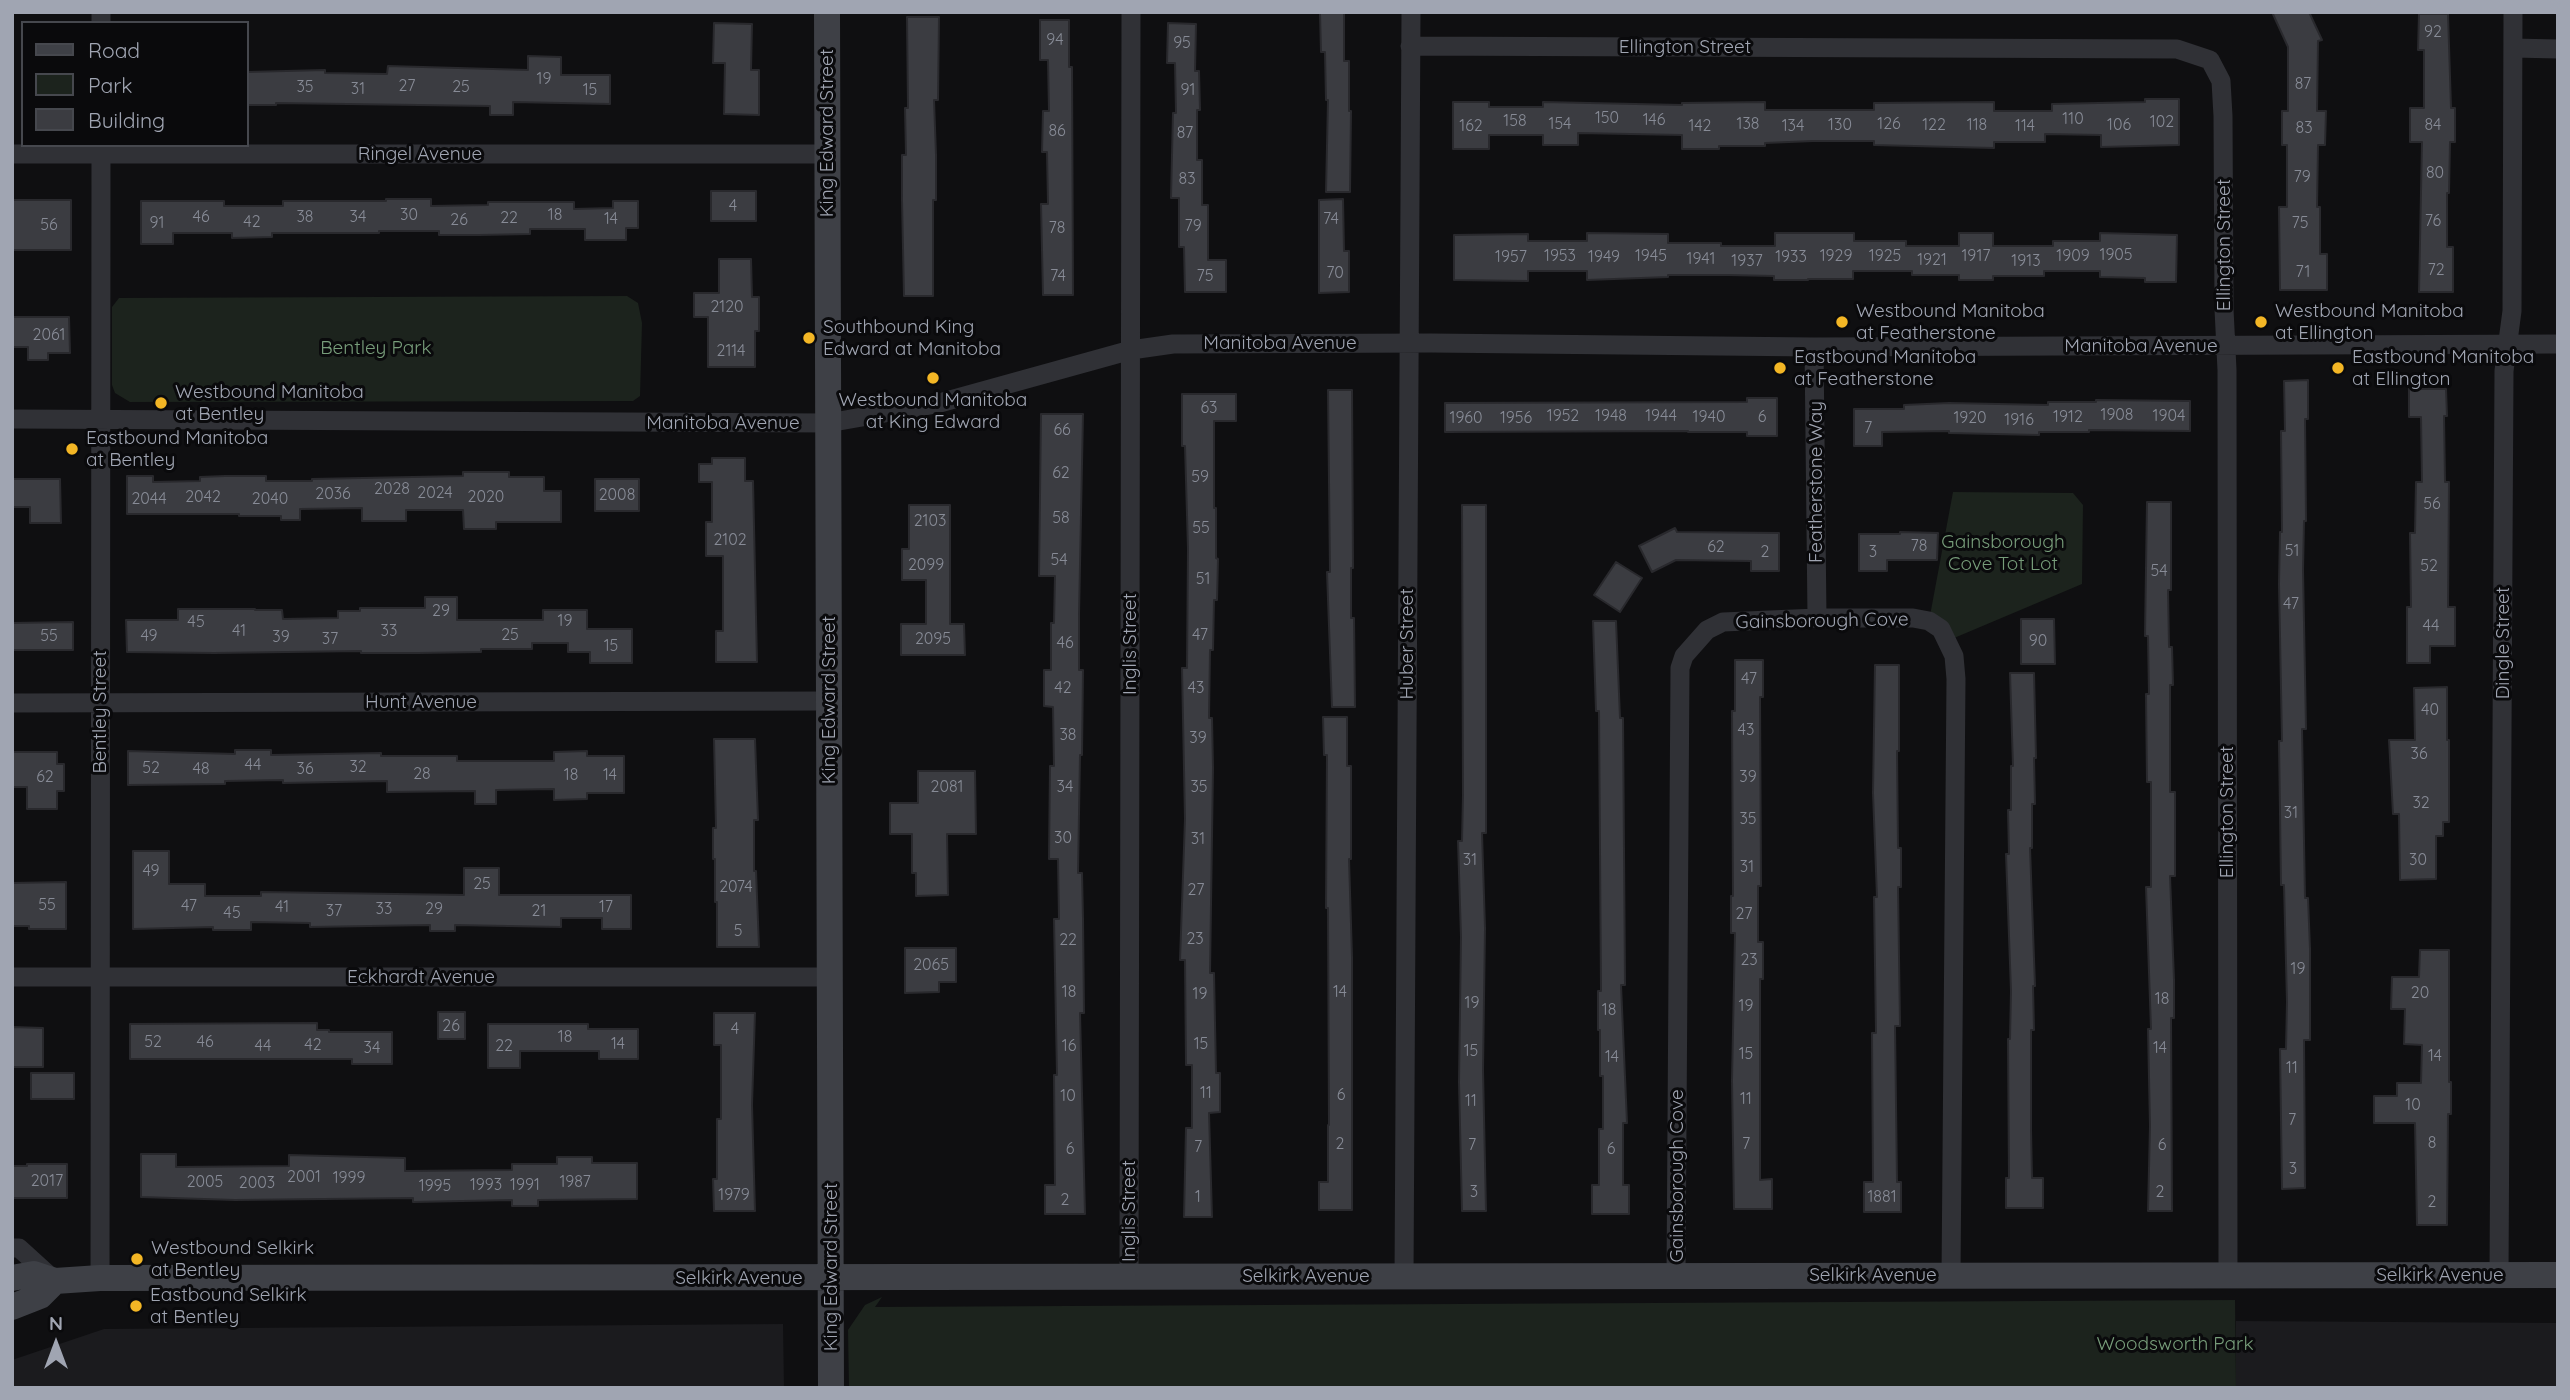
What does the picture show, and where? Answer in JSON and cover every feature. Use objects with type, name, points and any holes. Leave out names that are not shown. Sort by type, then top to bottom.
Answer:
[{"type":"street","name":"King Edward Street","points":[[827,12],[831,1388]]},
{"type":"street","name":"Inglis Street","points":[[1129,1276],[1131,12]]},
{"type":"street","name":"Huber Street","points":[[1404,1276],[1411,12]]},
{"type":"street","name":"Dingle Street","points":[[2499,1275],[2504,371],[2512,310],[2513,12]]},
{"type":"street","name":"Ellington Street","points":[[1410,46],[2177,49],[2210,60],[2221,80],[2223,116],[2228,1275]]},
{"type":"street","points":[[2513,48],[2558,48]]},
{"type":"street","name":"Ringel Avenue","points":[[12,154],[101,150],[828,154]]},
{"type":"street","name":"Bentley Street","points":[[100,1278],[101,150]]},
{"type":"street","name":"Manitoba Avenue","points":[[12,419],[828,424],[936,404],[1131,350],[1173,344],[1409,342],[1814,347],[2558,344]]},
{"type":"street","name":"Featherstone Way","points":[[1814,347],[1817,618]]},
{"type":"street","name":"Gainsborough Cove","points":[[1676,1275],[1680,668],[1684,656],[1707,630],[1723,622],[1817,618],[1913,618],[1929,621],[1941,629],[1954,656],[1956,679],[1951,1275]]},
{"type":"street","name":"Hunt Avenue","points":[[12,703],[830,701]]},
{"type":"street","name":"Eckhardt Avenue","points":[[12,977],[830,977]]},
{"type":"street","points":[[12,1248],[19,1248],[55,1281],[40,1296],[12,1307]]},
{"type":"street","name":"Selkirk Avenue","points":[[12,1278],[34,1274],[55,1281],[100,1278],[2558,1275]]},
{"type":"shaded area","points":[[2236,1321],[2558,1323],[2558,1388],[2236,1388]]},
{"type":"shaded area","points":[[783,1324],[784,1388],[12,1388],[12,1360],[104,1329]]},
{"type":"green space","name":"Bentley Park","points":[[627,296],[638,303],[642,323],[640,396],[633,401],[130,402],[115,393],[112,385],[112,307],[119,298]]},
{"type":"green space","name":"Gainsborough Cove Tot Lot","points":[[1953,492],[2073,493],[2083,505],[2082,584],[1947,641],[1929,621]]},
{"type":"green space","name":"Woodsworth Park","points":[[882,1297],[875,1307],[2235,1300],[2236,1388],[849,1388],[848,1330],[865,1305]]},
{"type":"building","points":[[2272,12],[2309,12],[2322,40],[2318,41],[2317,111],[2326,111],[2325,145],[2318,145],[2317,207],[2320,207],[2320,254],[2327,254],[2327,290],[2280,290],[2279,207],[2287,207],[2287,145],[2282,145],[2282,111],[2288,111],[2288,47]]},
{"type":"building","points":[[1320,13],[1344,13],[1344,61],[1349,61],[1351,111],[1350,192],[1326,192],[1328,100],[1325,52],[1321,52]]},
{"type":"building","points":[[2419,14],[2448,14],[2451,108],[2455,108],[2455,142],[2450,142],[2447,193],[2447,247],[2453,247],[2453,292],[2419,292],[2422,142],[2410,142],[2410,108],[2424,108],[2424,50],[2418,50]]},
{"type":"building","points":[[907,17],[939,17],[938,100],[934,100],[936,200],[933,200],[933,296],[904,296],[902,155],[906,155],[905,108],[908,108]]},
{"type":"building","points":[[1040,20],[1069,20],[1069,67],[1072,67],[1073,295],[1043,295],[1041,204],[1048,204],[1047,152],[1042,152],[1043,111],[1049,111],[1048,60],[1040,60]]},
{"type":"building","points":[[714,23],[752,24],[751,70],[759,70],[759,115],[724,114],[725,63],[713,63]]},
{"type":"building","points":[[1168,23],[1196,24],[1195,71],[1199,71],[1200,110],[1197,110],[1197,160],[1202,160],[1202,205],[1208,205],[1208,260],[1226,260],[1226,292],[1185,292],[1184,247],[1179,247],[1179,198],[1171,198],[1173,113],[1176,113],[1175,63],[1167,63]]},
{"type":"building","points":[[528,56],[561,57],[561,75],[610,75],[610,104],[513,102],[513,115],[490,115],[490,106],[276,103],[248,105],[248,72],[325,70],[325,73],[387,74],[388,66],[528,70]]},
{"type":"building","points":[[2145,99],[2179,99],[2179,145],[2101,147],[2101,135],[2045,134],[2045,142],[1994,142],[1994,148],[1874,145],[1874,141],[1813,141],[1765,143],[1765,146],[1719,146],[1719,149],[1682,149],[1682,135],[1578,133],[1578,145],[1543,145],[1543,135],[1489,135],[1489,149],[1453,149],[1453,102],[1489,102],[1489,107],[1543,107],[1543,102],[1682,105],[1765,102],[1765,110],[1874,110],[1874,103],[1994,102],[1994,111],[2052,111],[2052,104],[2145,102]]},
{"type":"building","points":[[711,191],[756,191],[756,221],[711,221]]},
{"type":"building","points":[[431,199],[431,206],[488,205],[488,202],[574,202],[574,209],[613,208],[613,201],[638,201],[638,228],[626,228],[626,240],[585,240],[585,229],[530,229],[530,234],[439,235],[439,231],[379,231],[272,233],[272,237],[232,238],[232,233],[173,233],[173,244],[141,244],[141,201],[224,201],[224,206],[283,206],[283,201]]},
{"type":"building","points":[[1343,199],[1344,251],[1349,251],[1349,292],[1319,293],[1319,200]]},
{"type":"building","points":[[12,200],[71,200],[71,250],[12,250]]},
{"type":"building","points":[[1587,233],[1668,234],[1668,243],[1721,243],[1721,246],[1775,246],[1775,233],[1854,233],[1854,241],[1906,241],[1906,246],[1959,246],[1959,233],[1993,233],[1993,246],[2053,246],[2053,241],[2100,241],[2100,233],[2177,235],[2176,282],[2100,277],[2100,271],[2044,271],[2044,276],[1993,276],[1993,280],[1959,280],[1959,275],[1912,275],[1912,271],[1853,271],[1853,279],[1774,280],[1774,276],[1668,275],[1587,280],[1587,271],[1528,271],[1528,281],[1454,280],[1454,235],[1528,234],[1528,241],[1587,241]]},
{"type":"building","points":[[719,259],[751,259],[752,297],[759,297],[755,367],[708,367],[708,317],[694,317],[694,293],[719,293]]},
{"type":"building","points":[[12,317],[69,317],[70,353],[48,353],[48,360],[28,360],[28,347],[12,347]]},
{"type":"building","points":[[2308,380],[2303,570],[2306,729],[2302,729],[2305,898],[2308,898],[2310,949],[2310,1040],[2304,1040],[2305,1188],[2282,1189],[2280,1049],[2286,1049],[2287,1002],[2284,885],[2281,885],[2279,741],[2282,741],[2279,584],[2282,532],[2281,431],[2285,431],[2284,381]]},
{"type":"building","points":[[2409,389],[2446,389],[2447,416],[2444,416],[2445,482],[2449,482],[2448,607],[2455,607],[2455,646],[2430,646],[2430,663],[2407,663],[2407,607],[2411,607],[2410,533],[2415,533],[2416,482],[2422,482],[2421,417],[2409,417]]},
{"type":"building","points":[[1328,390],[1352,390],[1351,618],[1354,618],[1355,707],[1332,707],[1327,572],[1330,572]]},
{"type":"building","points":[[1182,394],[1236,394],[1236,421],[1214,421],[1214,508],[1218,559],[1213,650],[1210,650],[1209,718],[1212,718],[1213,768],[1210,973],[1214,973],[1216,1073],[1220,1073],[1220,1112],[1209,1113],[1212,1217],[1184,1217],[1186,1128],[1192,1128],[1192,1065],[1186,1065],[1185,960],[1180,960],[1185,819],[1182,668],[1187,668],[1188,549]]},
{"type":"building","points":[[1747,398],[1777,398],[1777,436],[1747,436],[1747,432],[1688,431],[1445,432],[1445,403],[1747,402]]},
{"type":"building","points":[[2190,401],[2190,431],[2089,430],[2039,432],[2039,435],[1949,431],[1882,432],[1882,446],[1854,446],[1854,409],[1904,409],[1904,405],[1949,403],[2048,405],[2048,402]]},
{"type":"building","points":[[1041,414],[1083,414],[1079,670],[1083,670],[1078,873],[1082,873],[1083,919],[1084,1013],[1080,1013],[1085,1214],[1045,1214],[1045,1185],[1055,1185],[1054,1075],[1057,1075],[1054,919],[1059,919],[1058,859],[1049,859],[1050,766],[1054,766],[1053,707],[1044,706],[1044,670],[1051,670],[1055,576],[1039,576]]},
{"type":"building","points":[[712,458],[745,458],[745,481],[753,481],[757,662],[716,662],[716,631],[723,631],[723,556],[706,556],[706,522],[712,522],[712,482],[699,482],[699,464],[712,464]]},
{"type":"building","points":[[463,472],[509,472],[509,477],[544,477],[544,491],[561,491],[561,522],[496,522],[496,529],[464,529],[463,510],[406,510],[406,521],[362,521],[362,508],[300,509],[300,520],[281,520],[281,516],[239,514],[127,514],[127,476],[153,476],[153,482],[200,481],[200,477],[225,476],[266,476],[266,481],[312,481],[463,476]]},
{"type":"building","points":[[12,479],[60,479],[61,523],[30,523],[30,507],[12,507]]},
{"type":"building","points":[[595,479],[639,479],[639,511],[595,511]]},
{"type":"building","points":[[2147,502],[2171,502],[2171,590],[2168,590],[2173,685],[2170,685],[2170,792],[2175,792],[2175,876],[2170,876],[2174,980],[2174,1018],[2171,1018],[2172,1211],[2148,1211],[2148,1029],[2151,1029],[2146,887],[2151,887],[2151,782],[2147,782]]},
{"type":"building","points":[[909,505],[950,505],[950,624],[964,624],[965,655],[901,655],[901,624],[926,624],[926,580],[902,580],[902,549],[909,549]]},
{"type":"building","points":[[1462,505],[1486,505],[1486,833],[1482,833],[1486,1211],[1462,1211],[1458,841],[1462,841],[1463,795]]},
{"type":"building","points":[[1675,528],[1677,532],[1779,533],[1779,571],[1751,571],[1751,561],[1676,560],[1652,572],[1639,546]]},
{"type":"building","points":[[1938,533],[1937,560],[1887,560],[1887,571],[1859,571],[1859,534]]},
{"type":"building","points":[[1616,562],[1642,578],[1620,612],[1594,595]]},
{"type":"building","points":[[425,597],[457,597],[457,620],[543,620],[543,610],[587,610],[587,629],[632,629],[632,663],[590,663],[590,652],[568,652],[568,643],[532,643],[532,649],[481,649],[481,652],[127,652],[126,620],[178,620],[178,609],[282,610],[283,619],[338,618],[338,611],[360,611],[360,608],[425,608]]},
{"type":"building","points":[[2021,619],[2054,619],[2055,664],[2021,664]]},
{"type":"building","points":[[1593,621],[1616,621],[1620,718],[1623,718],[1625,985],[1621,985],[1627,1123],[1623,1123],[1623,1185],[1629,1185],[1629,1214],[1592,1214],[1592,1185],[1599,1185],[1599,1129],[1603,1129],[1603,1076],[1600,1076],[1598,1030],[1598,991],[1601,991],[1599,711],[1596,711]]},
{"type":"building","points":[[73,622],[73,650],[12,650],[12,623]]},
{"type":"building","points":[[1735,660],[1763,660],[1763,697],[1760,697],[1761,886],[1758,886],[1758,942],[1763,942],[1763,979],[1760,979],[1760,1180],[1772,1179],[1772,1209],[1734,1209],[1732,1080],[1735,933],[1731,933],[1731,896],[1732,711],[1735,711]]},
{"type":"building","points":[[1875,665],[1899,665],[1897,751],[1898,848],[1901,848],[1901,887],[1898,887],[1900,1026],[1895,1026],[1897,1182],[1901,1182],[1901,1212],[1864,1212],[1864,1182],[1873,1182],[1872,1033],[1876,1033],[1874,897],[1877,897],[1873,793]]},
{"type":"building","points":[[2010,673],[2034,673],[2035,804],[2032,804],[2030,848],[2035,986],[2034,1030],[2031,1030],[2031,1130],[2032,1178],[2043,1178],[2043,1208],[2006,1208],[2006,1178],[2009,1178],[2008,1039],[2011,991],[2006,854],[2009,854],[2008,810],[2011,810],[2013,766]]},
{"type":"building","points":[[2447,687],[2449,822],[2443,822],[2443,836],[2436,836],[2436,879],[2400,880],[2399,814],[2393,814],[2389,740],[2415,740],[2414,688]]},
{"type":"building","points":[[1323,717],[1347,717],[1347,766],[1351,766],[1349,859],[1352,957],[1352,1210],[1319,1210],[1319,1182],[1328,1182],[1329,1125],[1327,755],[1324,755]]},
{"type":"building","points":[[714,739],[755,739],[758,820],[754,820],[754,871],[759,947],[717,947],[713,859],[713,828],[716,828]]},
{"type":"building","points":[[235,750],[271,750],[271,755],[381,753],[381,756],[457,756],[457,761],[554,761],[554,752],[587,751],[587,756],[624,756],[624,793],[587,793],[587,799],[554,800],[554,789],[496,790],[496,804],[475,804],[475,791],[387,792],[387,781],[283,783],[283,780],[225,781],[225,784],[128,785],[128,751],[235,754]]},
{"type":"building","points":[[12,752],[57,752],[57,764],[64,764],[64,791],[57,791],[57,809],[27,809],[27,787],[12,787]]},
{"type":"building","points":[[918,771],[975,771],[976,834],[947,834],[948,895],[916,896],[916,873],[912,873],[912,834],[890,834],[890,803],[918,803]]},
{"type":"building","points":[[133,851],[169,851],[169,884],[205,884],[205,896],[261,896],[261,892],[464,895],[464,868],[499,868],[499,895],[631,895],[631,929],[602,929],[602,918],[561,918],[561,927],[455,925],[455,931],[430,931],[430,925],[310,927],[310,923],[251,922],[251,930],[213,930],[213,927],[133,929]]},
{"type":"building","points":[[66,882],[66,929],[12,926],[12,883]]},
{"type":"building","points":[[905,948],[956,948],[956,982],[939,982],[939,992],[905,993]]},
{"type":"building","points":[[2420,950],[2449,950],[2451,1114],[2448,1114],[2447,1225],[2417,1225],[2415,1123],[2374,1123],[2374,1096],[2397,1096],[2397,1083],[2421,1083],[2422,1045],[2404,1044],[2405,1009],[2391,1009],[2392,977],[2419,977]]},
{"type":"building","points":[[438,1012],[465,1012],[465,1039],[438,1039]]},
{"type":"building","points":[[714,1013],[755,1013],[752,1105],[755,1211],[714,1211],[717,1119],[721,1119],[721,1045],[714,1045]]},
{"type":"building","points":[[317,1023],[317,1030],[329,1032],[392,1032],[392,1064],[352,1064],[352,1059],[130,1059],[130,1024]]},
{"type":"building","points":[[488,1024],[588,1024],[588,1029],[638,1029],[638,1059],[599,1059],[599,1051],[520,1051],[520,1068],[488,1068]]},
{"type":"building","points":[[12,1027],[43,1028],[43,1067],[12,1067]]},
{"type":"building","points":[[31,1073],[74,1073],[74,1099],[31,1099]]},
{"type":"building","points":[[141,1154],[176,1154],[176,1167],[289,1166],[289,1155],[405,1158],[405,1171],[512,1170],[512,1164],[557,1164],[557,1157],[592,1157],[592,1163],[637,1163],[637,1199],[538,1200],[538,1206],[512,1206],[512,1200],[413,1202],[413,1198],[235,1200],[141,1197]]},
{"type":"building","points":[[67,1164],[67,1198],[12,1198],[12,1166]]},
{"type":"place","name":"Westbound Manitoba at Featherstone","points":[[1842,322]]},
{"type":"place","name":"Westbound Manitoba at Ellington","points":[[2261,322]]},
{"type":"place","name":"Southbound King Edward at Manitoba","points":[[809,338]]},
{"type":"place","name":"Eastbound Manitoba at Featherstone","points":[[1780,368]]},
{"type":"place","name":"Eastbound Manitoba at Ellington","points":[[2338,368]]},
{"type":"place","name":"Westbound Manitoba at King Edward","points":[[933,378]]},
{"type":"place","name":"Westbound Manitoba at Bentley","points":[[161,403]]},
{"type":"place","name":"Eastbound Manitoba at Bentley","points":[[72,449]]},
{"type":"place","name":"Westbound Selkirk at Bentley","points":[[137,1259]]},
{"type":"place","name":"Eastbound Selkirk at Bentley","points":[[136,1306]]}]
